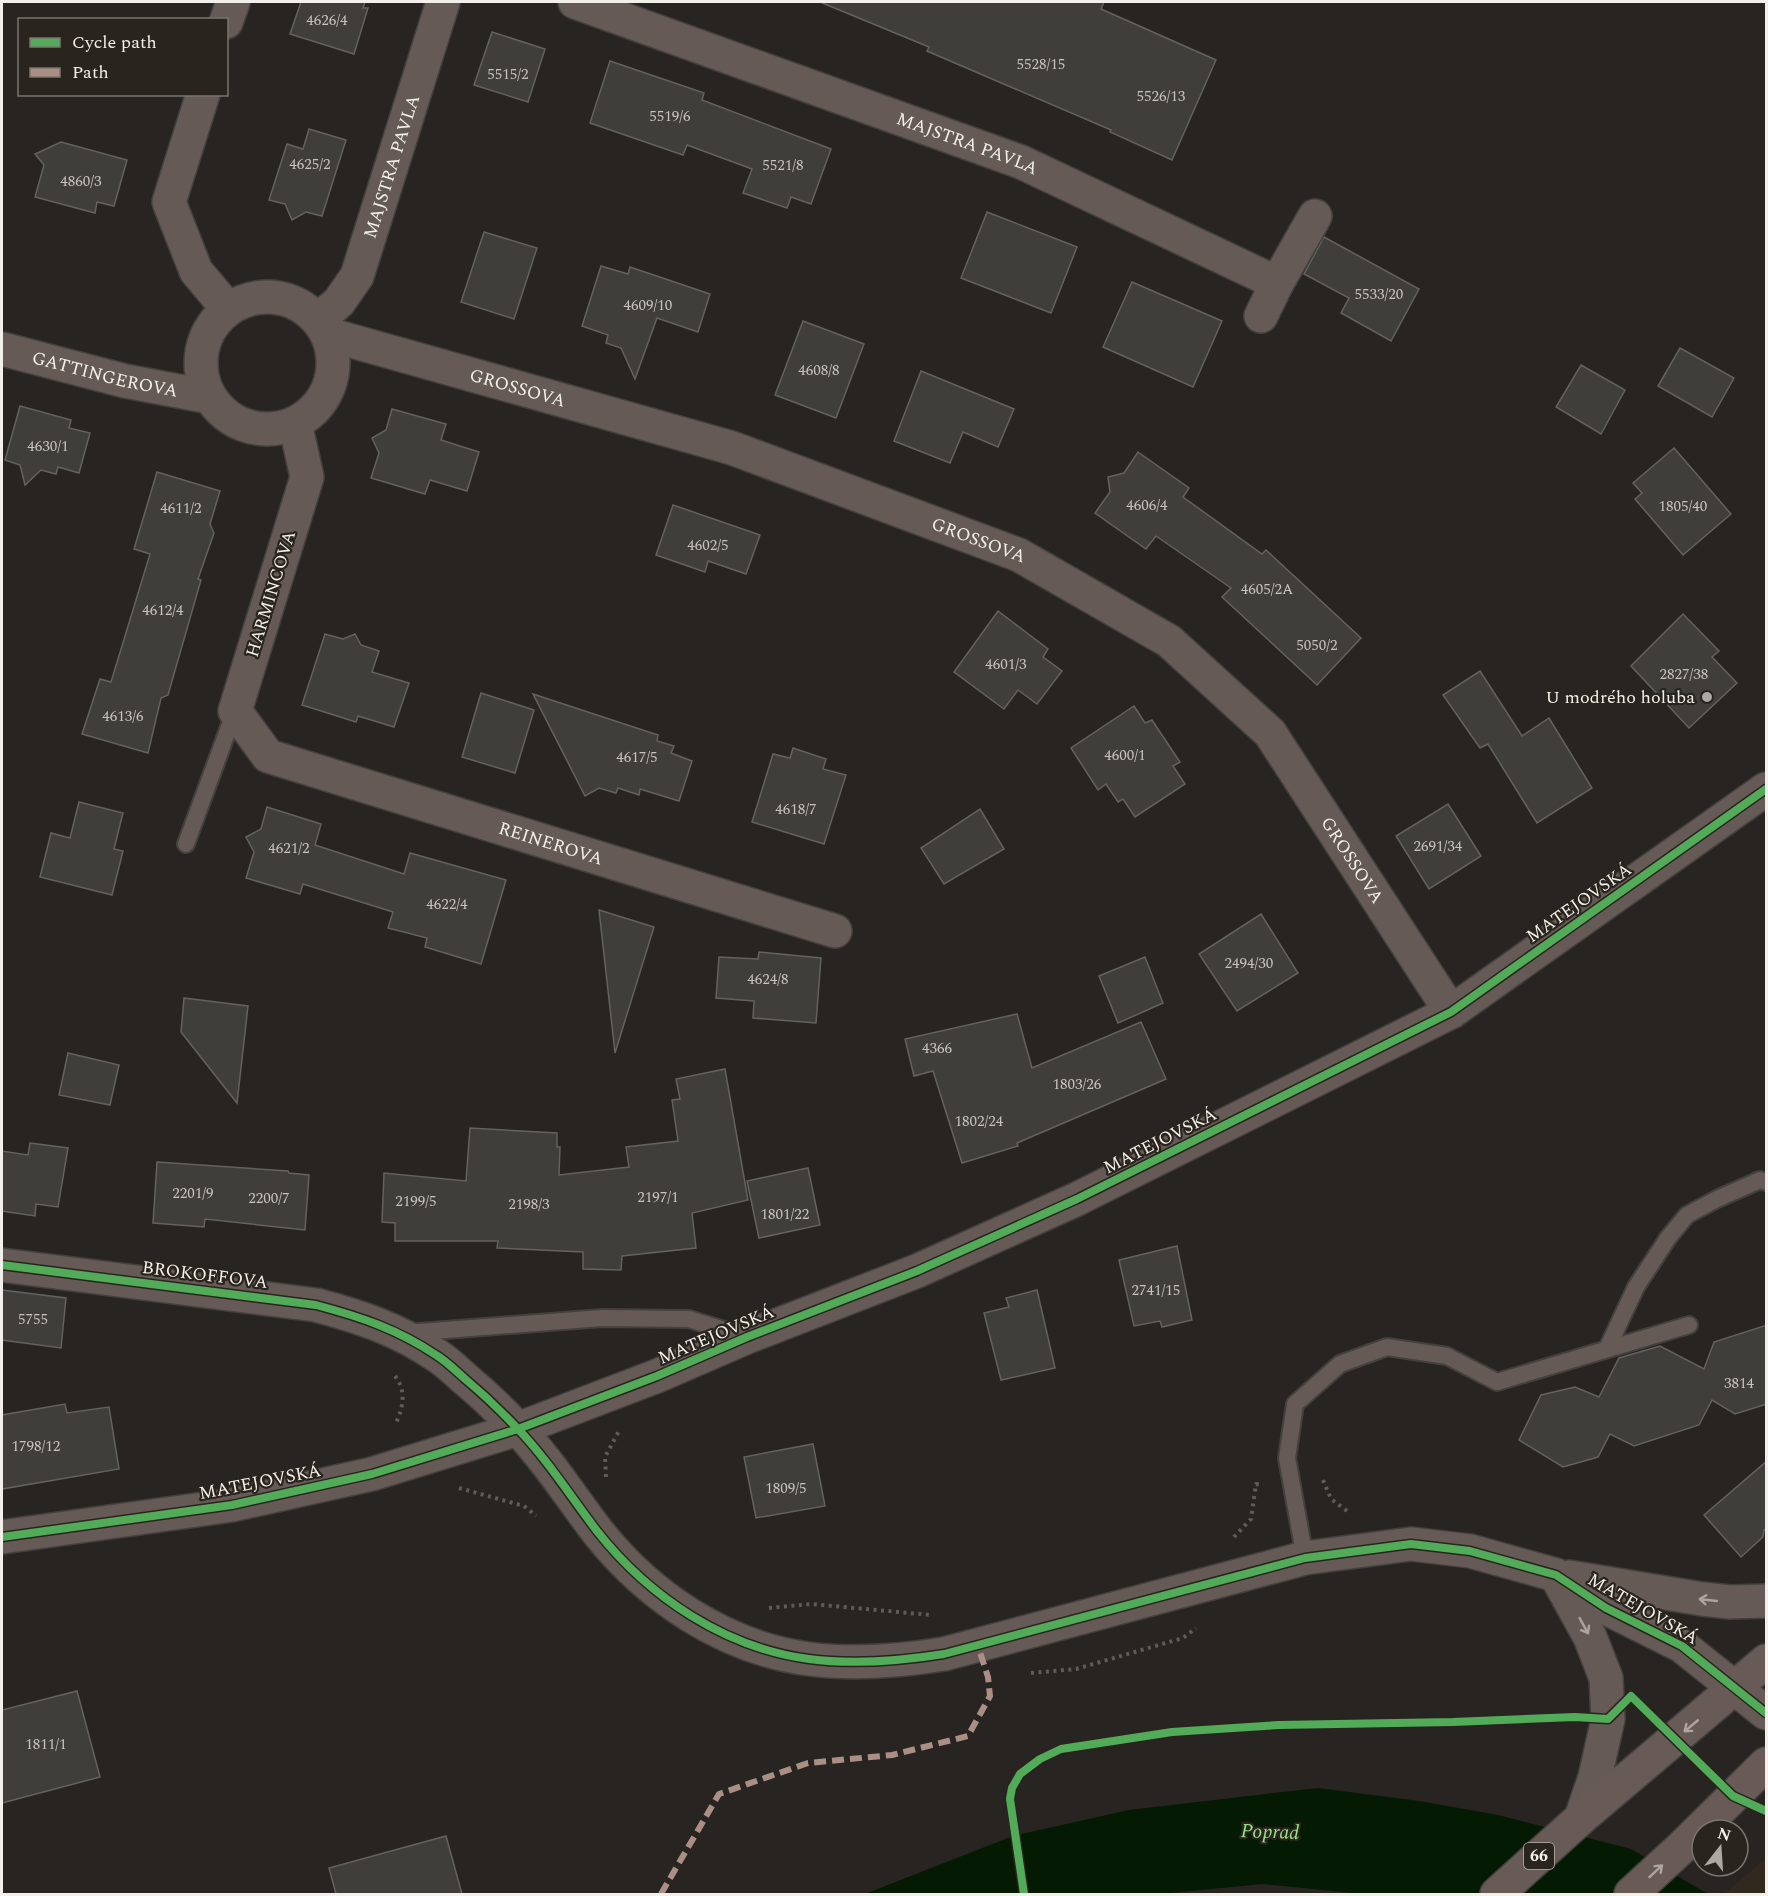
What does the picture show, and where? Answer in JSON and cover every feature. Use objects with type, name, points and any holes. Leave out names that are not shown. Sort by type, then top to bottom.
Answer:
[{"type":"main road","name":"66","points":[[1497,1894],[1581,1818],[1767,1661]]},
{"type":"main road","points":[[1631,1894],[1767,1764]]},
{"type":"street","points":[[227,18],[233,2]]},
{"type":"street","name":"MAJSTRA PAVLA","points":[[322,327],[357,276],[443,2]]},
{"type":"street","name":"MAJSTRA PAVLA","points":[[575,2],[1021,162],[1277,283]]},
{"type":"street","points":[[202,96],[169,202],[196,271],[228,309]]},
{"type":"street","points":[[1261,316],[1315,216]]},
{"type":"street","points":[[259,296],[275,297],[291,301],[306,309],[322,327],[333,354],[332,375],[325,394],[312,411],[295,423],[276,428],[257,428],[238,423],[222,412],[210,397],[202,379],[200,358],[204,340],[214,322],[228,309],[259,296]]},
{"type":"street","name":"GROSSOVA","points":[[322,327],[743,452],[1019,555],[1168,641],[1269,733],[1451,1012]]},
{"type":"street","name":"GATTINGEROVA","points":[[2,349],[124,381],[210,397]]},
{"type":"street","name":"HARMINCOVA","points":[[235,711],[308,477],[295,423]]},
{"type":"street","name":"REINEROVA","points":[[235,711],[268,756],[835,931]]},
{"type":"street","name":"MATEJOVSKÁ","points":[[2,1537],[232,1505],[372,1474],[518,1429],[691,1363],[747,1337],[917,1272],[1066,1204],[1451,1012],[1767,789]]},
{"type":"street","name":"BROKOFFOVA","points":[[2,1265],[316,1305],[362,1318],[401,1333]]},
{"type":"street","name":"MATEJOVSKÁ","points":[[401,1333],[438,1356],[518,1429],[622,1561],[649,1586],[676,1606],[726,1634],[758,1647],[801,1658],[832,1661],[880,1662],[944,1654],[1305,1558],[1411,1544],[1470,1551],[1556,1575],[1606,1608],[1682,1646],[1767,1713]]},
{"type":"street","points":[[1556,1575],[1702,1599],[1767,1602]]},
{"type":"street","points":[[1556,1575],[1590,1637],[1606,1678],[1608,1719],[1581,1818]]},
{"type":"lane","points":[[186,844],[235,711]]},
{"type":"lane","points":[[1607,1349],[1636,1287],[1668,1238],[1687,1215],[1760,1180],[1767,1182]]},
{"type":"lane","name":"MATEJOVSKÁ","points":[[602,1318],[689,1319],[747,1337]]},
{"type":"lane","name":"BROKOFFOVA","points":[[401,1333],[602,1318]]},
{"type":"lane","points":[[1305,1558],[1287,1458],[1295,1404],[1340,1364],[1387,1347],[1447,1356],[1497,1382],[1689,1325]]},
{"type":"path","points":[[390,1370],[399,1382],[403,1396],[403,1406],[391,1430]]},
{"type":"path","points":[[606,1480],[605,1457],[624,1424]]},
{"type":"path","points":[[1229,1542],[1251,1519],[1256,1484],[1292,1485],[1323,1478],[1331,1499],[1354,1515]]},
{"type":"path","points":[[455,1486],[524,1506],[540,1519]]},
{"type":"path","points":[[758,1610],[811,1604],[932,1615]]},
{"type":"path","points":[[1021,1674],[1076,1669],[1183,1638],[1201,1623]]},
{"type":"shaded area","points":[[1766,1858],[1766,1894],[1724,1894],[1743,1878],[1750,1878],[1750,1872]]},
{"type":"water","name":"Poprad","points":[[1318,1788],[1419,1801],[1498,1815],[1631,1849],[1708,1894],[1363,1894],[1262,1884],[1160,1894],[865,1894],[1013,1836],[1129,1810]]},
{"type":"building","points":[[301,2],[365,2],[363,8],[368,8],[354,54],[290,34]]},
{"type":"building","points":[[820,2],[1104,2],[1101,9],[1216,60],[1172,160],[1110,132],[1111,130],[927,51],[929,47]]},
{"type":"building","points":[[492,32],[545,49],[528,102],[474,85]]},
{"type":"building","points":[[610,61],[704,93],[702,100],[831,149],[811,204],[791,197],[787,208],[743,193],[752,169],[687,145],[683,155],[590,123]]},
{"type":"building","points":[[309,129],[346,140],[322,216],[306,212],[292,220],[285,204],[269,200],[287,144],[303,149]]},
{"type":"building","points":[[61,142],[127,160],[114,206],[97,202],[95,213],[35,197],[44,165],[35,154]]},
{"type":"building","points":[[987,212],[1077,247],[1051,313],[961,278]]},
{"type":"building","points":[[484,232],[537,248],[514,319],[461,302]]},
{"type":"building","points":[[1324,237],[1419,289],[1391,341],[1341,313],[1349,298],[1304,274]]},
{"type":"building","points":[[601,266],[628,274],[630,267],[710,294],[698,332],[657,318],[635,379],[621,348],[606,343],[608,335],[582,326]]},
{"type":"building","points":[[1132,282],[1222,321],[1193,387],[1103,347]]},
{"type":"building","points":[[803,321],[864,344],[836,418],[775,395]]},
{"type":"building","points":[[1680,348],[1734,378],[1712,417],[1658,386]]},
{"type":"building","points":[[1581,365],[1625,390],[1601,434],[1556,407]]},
{"type":"building","points":[[921,371],[1014,409],[998,447],[963,432],[950,463],[894,441]]},
{"type":"building","points":[[20,406],[71,420],[69,428],[90,433],[79,473],[58,467],[56,474],[41,470],[25,485],[20,465],[5,460]]},
{"type":"building","points":[[392,409],[446,424],[441,440],[479,452],[467,491],[430,480],[425,494],[371,478],[379,453],[372,438],[386,430]]},
{"type":"building","points":[[1674,448],[1731,514],[1683,555],[1635,499],[1642,493],[1633,483]]},
{"type":"building","points":[[1138,452],[1189,488],[1183,497],[1262,554],[1266,550],[1361,638],[1317,685],[1222,597],[1231,588],[1156,536],[1146,549],[1095,513],[1110,492],[1108,477],[1124,473]]},
{"type":"building","points":[[157,472],[220,491],[210,524],[214,533],[198,579],[201,580],[168,695],[161,698],[148,753],[82,734],[100,679],[111,682],[150,554],[134,549]]},
{"type":"building","points":[[673,505],[760,535],[746,574],[708,561],[705,572],[656,555]]},
{"type":"building","points":[[998,611],[1048,649],[1043,657],[1062,671],[1037,704],[1018,690],[1004,709],[954,672]]},
{"type":"building","points":[[1683,614],[1719,651],[1712,657],[1737,683],[1689,728],[1631,666]]},
{"type":"building","points":[[325,634],[343,639],[355,634],[361,645],[379,651],[372,672],[409,683],[394,727],[358,716],[356,722],[302,705]]},
{"type":"building","points":[[1480,671],[1522,736],[1549,718],[1592,788],[1537,823],[1488,744],[1480,748],[1443,695]]},
{"type":"building","points":[[481,693],[534,710],[515,773],[462,757]]},
{"type":"building","points":[[533,694],[658,735],[657,741],[674,746],[671,753],[692,761],[679,801],[640,789],[639,795],[618,788],[616,793],[599,788],[585,796]]},
{"type":"building","points":[[1134,706],[1145,723],[1152,720],[1180,762],[1173,766],[1185,784],[1135,817],[1123,799],[1118,802],[1106,784],[1098,790],[1071,748]]},
{"type":"building","points":[[793,748],[826,759],[823,769],[846,775],[824,844],[752,822],[773,754],[790,758]]},
{"type":"building","points":[[79,802],[123,813],[114,849],[123,851],[112,895],[40,877],[51,833],[70,838]]},
{"type":"building","points":[[1448,804],[1481,856],[1429,889],[1396,836]]},
{"type":"building","points":[[267,807],[321,824],[315,845],[404,874],[410,853],[506,880],[481,964],[425,947],[427,938],[388,928],[393,912],[303,884],[300,894],[246,878],[254,852],[246,837],[261,829]]},
{"type":"building","points":[[980,809],[1004,849],[944,884],[921,848]]},
{"type":"building","points":[[599,910],[654,927],[615,1053]]},
{"type":"building","points":[[1261,914],[1298,973],[1237,1011],[1199,954]]},
{"type":"building","points":[[759,952],[821,958],[816,1023],[753,1018],[754,1001],[716,998],[719,957],[758,959]]},
{"type":"building","points":[[1145,957],[1163,1003],[1118,1023],[1099,976]]},
{"type":"building","points":[[184,998],[248,1006],[237,1103],[181,1032]]},
{"type":"building","points":[[1017,1014],[1032,1068],[1141,1022],[1166,1079],[1017,1143],[1018,1146],[962,1163],[933,1071],[914,1076],[905,1039]]},
{"type":"building","points":[[68,1053],[119,1065],[110,1105],[59,1095]]},
{"type":"building","points":[[725,1069],[748,1200],[692,1213],[696,1248],[622,1256],[621,1270],[583,1269],[583,1252],[497,1248],[498,1241],[395,1241],[395,1223],[382,1222],[384,1173],[466,1181],[470,1128],[557,1133],[557,1147],[560,1147],[559,1175],[629,1167],[626,1147],[678,1141],[672,1100],[680,1099],[676,1079]]},
{"type":"building","points":[[30,1143],[68,1148],[58,1207],[36,1204],[35,1216],[2,1211],[2,1151],[28,1155]]},
{"type":"building","points":[[157,1162],[288,1171],[309,1175],[305,1230],[205,1219],[204,1227],[153,1223]]},
{"type":"building","points":[[808,1168],[820,1225],[759,1238],[747,1181]]},
{"type":"building","points":[[1177,1246],[1192,1320],[1162,1327],[1160,1321],[1134,1326],[1119,1260]]},
{"type":"building","points":[[2,1290],[66,1298],[61,1348],[2,1340]]},
{"type":"building","points":[[1037,1290],[1055,1368],[1001,1380],[984,1313],[1009,1307],[1006,1298]]},
{"type":"building","points":[[1767,1325],[1767,1404],[1735,1414],[1712,1400],[1699,1425],[1634,1446],[1610,1434],[1598,1457],[1563,1467],[1519,1440],[1541,1395],[1575,1387],[1599,1397],[1619,1358],[1660,1346],[1704,1369],[1714,1342]]},
{"type":"building","points":[[65,1404],[67,1413],[109,1407],[119,1469],[2,1489],[2,1415]]},
{"type":"building","points":[[813,1444],[825,1506],[756,1518],[744,1457]]},
{"type":"building","points":[[1767,1461],[1767,1528],[1764,1530],[1763,1537],[1741,1557],[1704,1515]]},
{"type":"building","points":[[77,1691],[100,1777],[2,1803],[2,1710]]},
{"type":"building","points":[[446,1836],[462,1894],[336,1894],[329,1868]]},
{"type":"marked path","points":[[661,1894],[719,1794],[808,1763],[892,1755],[968,1736],[990,1696],[988,1677],[978,1646]]},
{"type":"cycle path","points":[[2,1537],[232,1505],[372,1474],[518,1429],[657,1376],[747,1337],[917,1271],[1077,1199],[1451,1012],[1766,789]]},
{"type":"cycle path","points":[[2,1265],[316,1305],[393,1331],[440,1357],[511,1421],[549,1465],[597,1531],[640,1577],[665,1598],[691,1616],[719,1631],[748,1644],[778,1653],[826,1661],[860,1662],[944,1654],[1305,1558],[1411,1544],[1470,1551],[1556,1575],[1606,1608],[1682,1646],[1766,1713]]},
{"type":"cycle path","points":[[1024,1894],[1010,1799],[1012,1788],[1020,1774],[1040,1759],[1061,1749],[1172,1732],[1279,1725],[1575,1717],[1608,1719],[1631,1696],[1733,1796],[1766,1811]]},
{"type":"place","name":"U modrého holuba","points":[[1707,697]]}]
